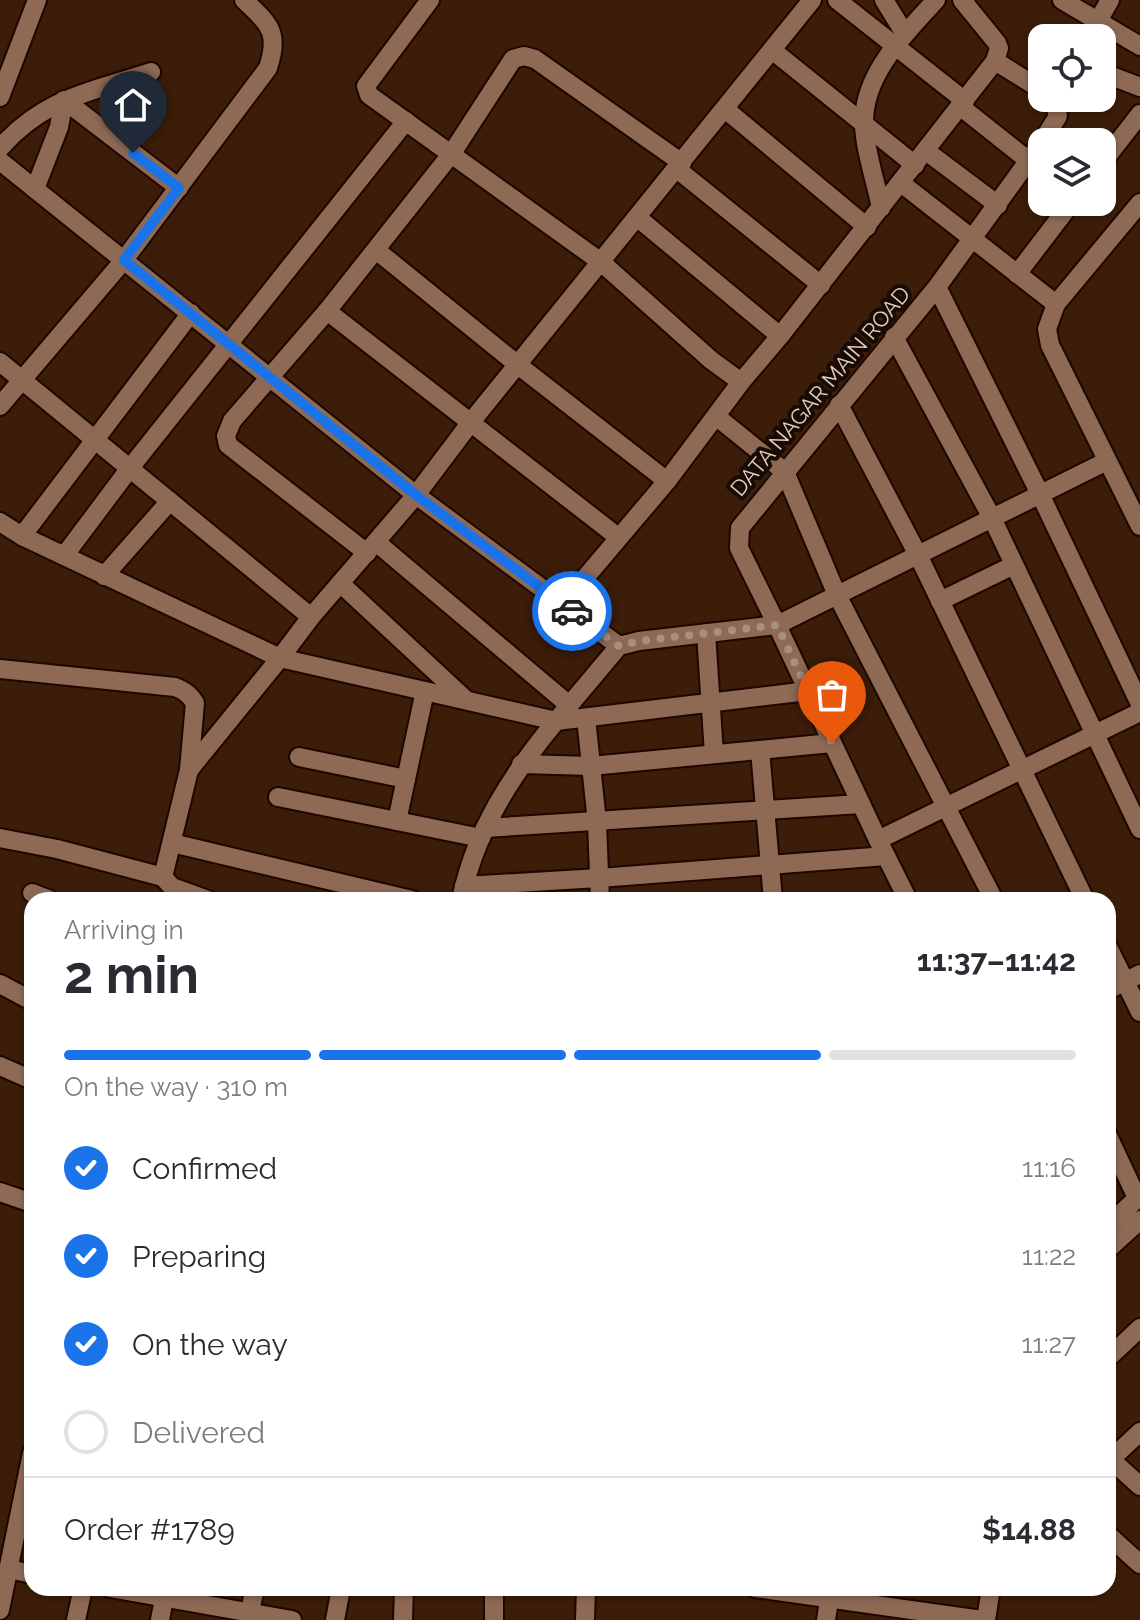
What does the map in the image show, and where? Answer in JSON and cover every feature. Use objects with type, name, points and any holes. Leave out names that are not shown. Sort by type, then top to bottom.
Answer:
[{"type":"street","points":[[0,97],[37,0]]},
{"type":"street","points":[[0,406],[124,260],[268,68],[274,49],[273,36],[269,25],[244,0]]},
{"type":"street","points":[[430,0],[366,86],[373,100],[452,153],[601,262],[711,360],[741,382]]},
{"type":"street","points":[[189,770],[311,617],[416,495],[471,422],[812,0]]},
{"type":"street","points":[[837,0],[900,40],[963,104],[1028,160]]},
{"type":"street","points":[[884,0],[900,40]]},
{"type":"street","points":[[881,208],[864,124],[871,86],[900,40],[936,0]]},
{"type":"street","points":[[563,604],[667,481],[741,382],[867,227],[995,61],[999,48],[997,43],[962,0]]},
{"type":"street","points":[[1062,0],[1140,46]]},
{"type":"street","points":[[1098,21],[1110,0]]},
{"type":"street","points":[[772,50],[864,124],[998,205]]},
{"type":"street","points":[[569,705],[371,547],[228,445],[226,436],[232,421],[327,311],[452,153],[513,59],[524,56],[559,73],[680,166],[821,285]]},
{"type":"street","points":[[995,61],[1028,81]]},
{"type":"street","points":[[0,148],[16,130],[46,108],[151,72]]},
{"type":"street","points":[[1116,78],[1140,87]]},
{"type":"street","points":[[64,100],[179,188]]},
{"type":"street","points":[[35,189],[59,127],[64,100]]},
{"type":"street","points":[[725,109],[867,227]]},
{"type":"street","points":[[1116,145],[1140,114]]},
{"type":"street","points":[[64,556],[130,468],[406,121]]},
{"type":"street","points":[[0,161],[416,495],[619,646]]},
{"type":"street","name":"DATA NAGAR MAIN ROAD","points":[[904,892],[739,548],[738,539],[746,518],[937,287],[1028,162]]},
{"type":"street","points":[[901,183],[1056,304]]},
{"type":"street","points":[[1140,203],[1056,304],[1047,329],[1050,345],[1140,526]]},
{"type":"street","points":[[1017,274],[1061,216]]},
{"type":"street","points":[[638,218],[780,336]]},
{"type":"street","points":[[376,250],[667,481]]},
{"type":"street","points":[[937,287],[1140,704]]},
{"type":"street","points":[[327,311],[618,537]]},
{"type":"street","points":[[22,536],[191,313]]},
{"type":"street","points":[[894,337],[992,518],[1140,829]]},
{"type":"street","points":[[0,362],[311,617]]},
{"type":"street","points":[[839,405],[918,555],[1081,892]]},
{"type":"street","points":[[717,417],[785,472],[837,595],[990,892]]},
{"type":"street","points":[[462,892],[499,798],[521,764],[619,646],[777,625],[1107,461]]},
{"type":"street","points":[[104,576],[170,501]]},
{"type":"street","points":[[0,522],[104,576],[280,658],[556,721],[808,691]]},
{"type":"street","points":[[940,601],[1014,565]]},
{"type":"street","points":[[340,583],[467,701]]},
{"type":"street","points":[[706,633],[714,754]]},
{"type":"street","points":[[0,669],[175,687],[186,691],[195,703],[189,770],[163,877]]},
{"type":"street","points":[[397,821],[425,691]]},
{"type":"street","points":[[471,892],[599,878],[770,865],[882,848],[947,806],[1140,712]]},
{"type":"street","points":[[586,718],[597,822],[600,892]]},
{"type":"street","points":[[521,764],[591,766],[832,743]]},
{"type":"street","points":[[760,750],[772,892]]},
{"type":"street","points":[[299,757],[406,779]]},
{"type":"street","points":[[278,797],[397,821],[483,833],[861,804]]},
{"type":"street","points":[[0,838],[57,849],[163,877],[172,887],[186,892]]},
{"type":"street","points":[[172,843],[378,892]]},
{"type":"street","points":[[1124,982],[1140,1012]]},
{"type":"street","points":[[0,984],[24,997]]},
{"type":"street","points":[[0,1066],[24,1076]]},
{"type":"street","points":[[1116,1152],[1138,1197],[1116,1218]]},
{"type":"street","points":[[0,1192],[24,1200]]},
{"type":"street","points":[[1116,1242],[1140,1220]]},
{"type":"street","points":[[1116,1350],[1140,1328]]},
{"type":"street","points":[[1116,1452],[1140,1432]]},
{"type":"street","points":[[1116,1464],[1140,1486]]},
{"type":"street","points":[[0,1610],[24,1493]]},
{"type":"street","points":[[1116,1542],[1137,1562]]},
{"type":"street","points":[[1116,1557],[1137,1562]]},
{"type":"street","points":[[9,1569],[24,1572]]},
{"type":"street","points":[[76,1620],[81,1596]]},
{"type":"street","points":[[160,1620],[164,1596]]},
{"type":"street","points":[[176,1596],[249,1616],[292,1620]]},
{"type":"street","points":[[249,1616],[253,1596]]},
{"type":"street","points":[[335,1620],[340,1596]]},
{"type":"street","points":[[403,1620],[404,1596]]},
{"type":"street","points":[[494,1596],[494,1620]]},
{"type":"street","points":[[585,1620],[586,1596]]},
{"type":"street","points":[[826,1620],[830,1596]]},
{"type":"street","points":[[848,1596],[984,1620],[989,1596]]},
{"type":"way so far","points":[[572,611],[619,646],[777,625],[832,743]]},
{"type":"route","points":[[133,153],[179,188],[124,260],[416,495],[572,611]]}]
